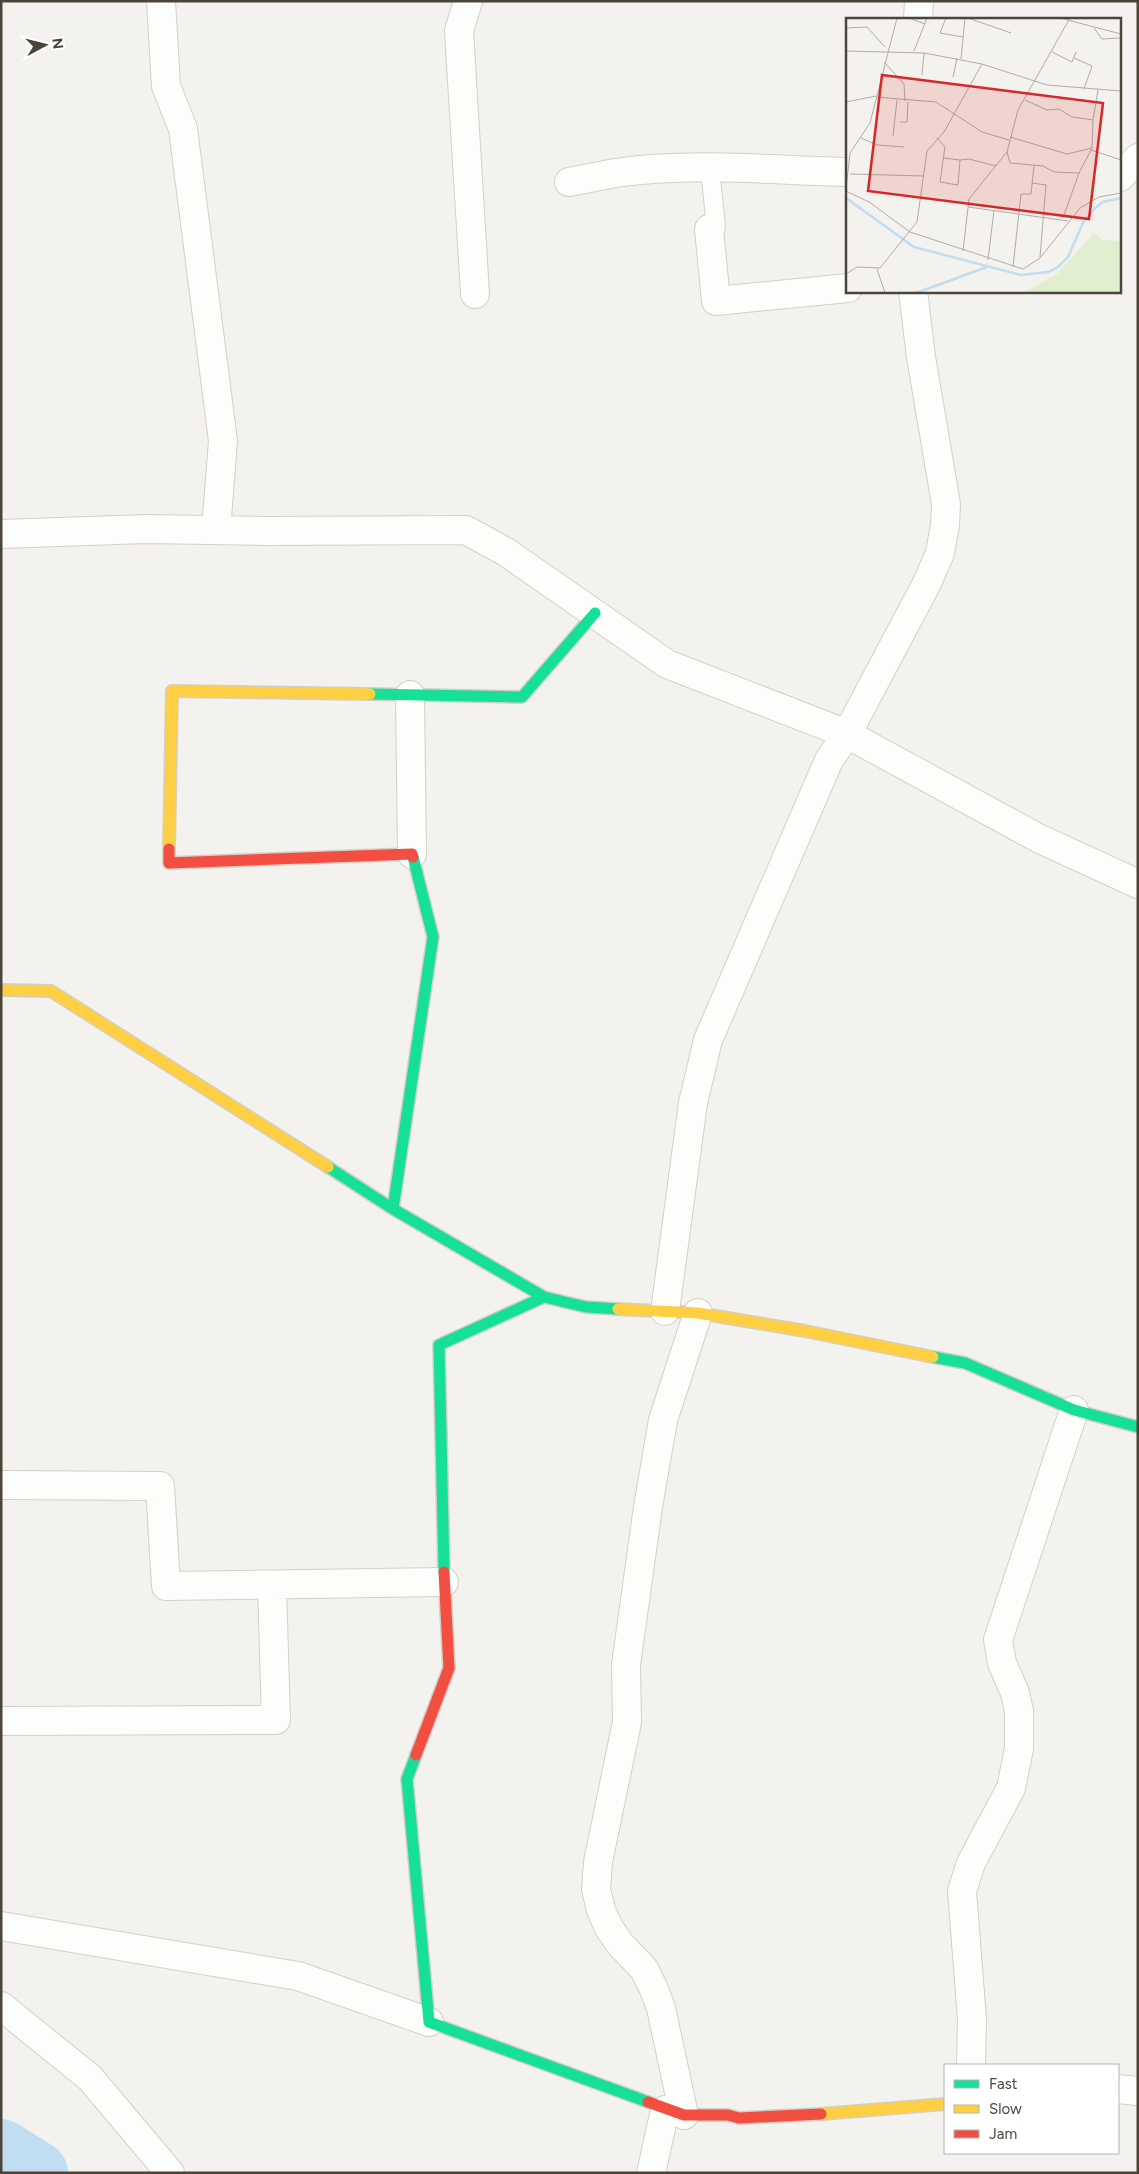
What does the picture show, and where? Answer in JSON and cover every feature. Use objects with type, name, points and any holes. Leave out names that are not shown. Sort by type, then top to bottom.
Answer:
[{"type":"street","points":[[161,1],[166,86],[183,129],[223,441],[216,530]]},
{"type":"street","points":[[468,1],[459,31],[475,294]]},
{"type":"street","points":[[918,18],[919,1]]},
{"type":"street","points":[[1122,175],[1138,158]]},
{"type":"street","points":[[569,182],[629,172],[710,169],[846,172]]},
{"type":"street","points":[[709,229],[716,301],[846,288]]},
{"type":"street","points":[[665,1311],[693,1103],[708,1040],[829,760],[848,734],[927,583],[940,553],[945,525],[946,504],[921,357],[913,292]]},
{"type":"street","points":[[1,534],[146,529],[466,530],[506,552],[667,664],[848,734],[1038,838],[1138,884]]},
{"type":"street","points":[[412,854],[169,864],[172,691],[522,697],[595,613]]},
{"type":"street","points":[[393,1208],[433,938],[412,854],[410,695]]},
{"type":"street","points":[[1,990],[50,991],[393,1208],[544,1298],[586,1306],[698,1313],[805,1331],[965,1363],[1074,1410],[1138,1427]]},
{"type":"street","points":[[429,2022],[407,1779],[449,1668],[444,1582],[439,1345],[544,1298]]},
{"type":"street","points":[[651,2173],[674,2112],[661,2008],[644,1969],[633,1955],[620,1944],[610,1928],[601,1910],[596,1889],[598,1862],[627,1722],[626,1665],[648,1507],[663,1420],[698,1313]]},
{"type":"street","points":[[971,2064],[972,2019],[962,1891],[970,1863],[1011,1788],[1019,1749],[1019,1711],[1016,1692],[1002,1663],[998,1640],[1074,1410]]},
{"type":"street","points":[[1,1485],[160,1486],[166,1586],[444,1582]]},
{"type":"street","points":[[1,1722],[276,1720],[272,1585]]},
{"type":"street","points":[[1,1926],[298,1976],[674,2112],[728,2115],[739,2118],[944,2104]]},
{"type":"street","points":[[1,2006],[90,2078],[170,2173]]},
{"type":"street","points":[[1119,2089],[1138,2092]]},
{"type":"lane","points":[[709,229],[716,227],[710,169]]},
{"type":"waterway","points":[[1,2151],[36,2173]]},
{"type":"traffic: fast","points":[[370,694],[522,697],[595,613]]},
{"type":"traffic: fast","points":[[393,1209],[433,937],[413,857]]},
{"type":"traffic: fast","points":[[328,1167],[393,1209],[544,1297],[586,1307],[618,1309]]},
{"type":"traffic: fast","points":[[444,1572],[439,1345],[544,1297]]},
{"type":"traffic: fast","points":[[933,1357],[965,1363],[1074,1410],[1138,1427]]},
{"type":"traffic: fast","points":[[416,1755],[407,1779],[429,2022],[648,2102]]},
{"type":"traffic: slow","points":[[169,849],[172,691],[370,694]]},
{"type":"traffic: slow","points":[[1,990],[51,991],[328,1167]]},
{"type":"traffic: slow","points":[[618,1309],[698,1313],[805,1331],[933,1357]]},
{"type":"traffic: slow","points":[[821,2114],[944,2104]]},
{"type":"traffic: jam","points":[[169,849],[169,863],[412,854],[413,857]]},
{"type":"traffic: jam","points":[[416,1755],[449,1668],[444,1572]]},
{"type":"traffic: jam","points":[[648,2102],[684,2115],[728,2115],[739,2118],[821,2114]]}]
